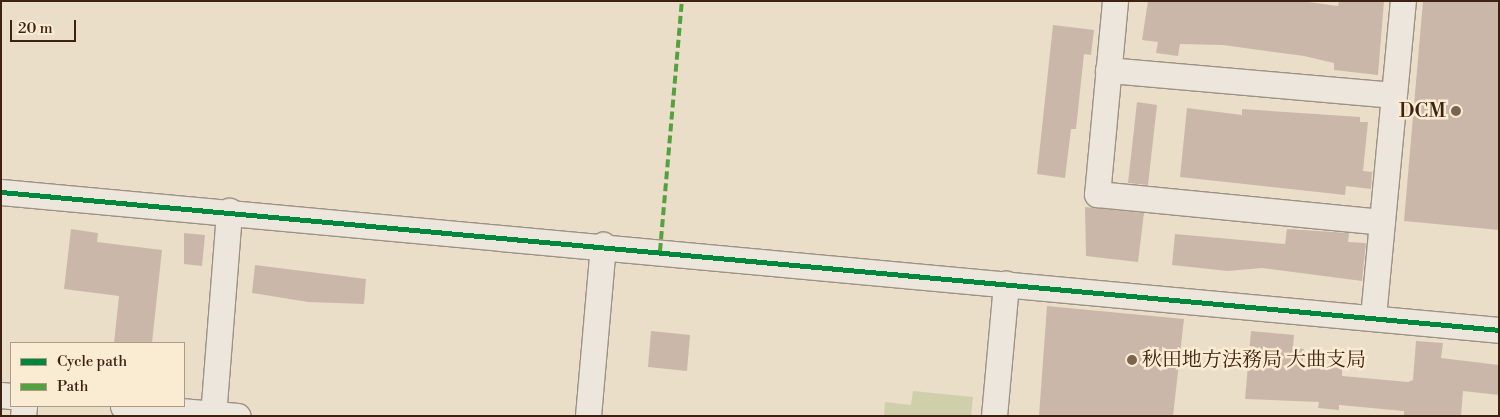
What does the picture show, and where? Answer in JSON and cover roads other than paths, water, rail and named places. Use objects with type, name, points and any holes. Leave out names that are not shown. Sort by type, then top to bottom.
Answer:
[{"type":"street","points":[[1115,1],[1096,194],[1382,222]]},
{"type":"street","points":[[1373,318],[1403,1]]},
{"type":"street","points":[[1108,70],[1393,95]]},
{"type":"street","points":[[1,192],[603,245],[1499,330]]},
{"type":"street","points":[[213,415],[229,211]]},
{"type":"street","points":[[588,416],[603,245]]},
{"type":"street","points":[[994,416],[1006,284]]},
{"type":"street","points":[[133,407],[238,416]]},
{"type":"place","name":"DCM","points":[[1456,111]]},
{"type":"place","name":"秋田地方法務局 大曲支局","points":[[1132,360]]}]
